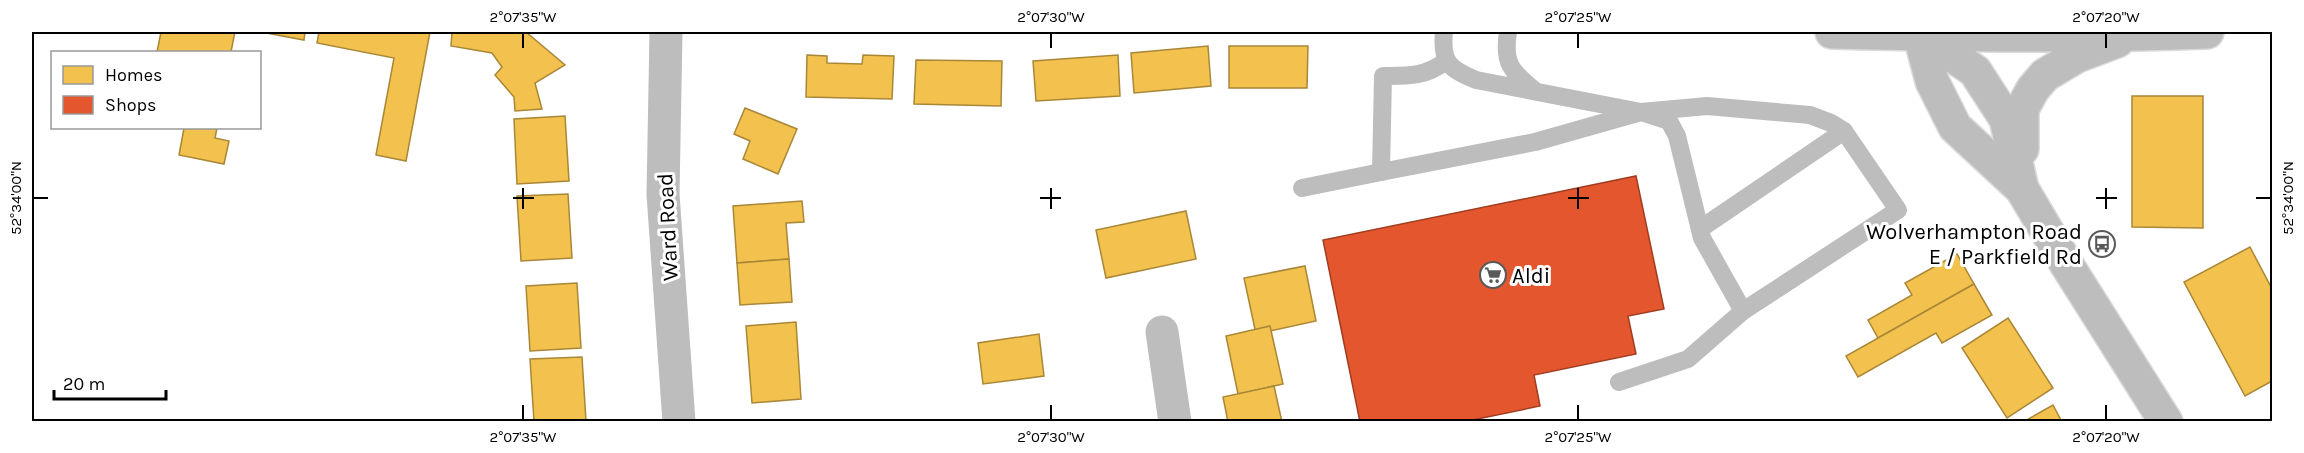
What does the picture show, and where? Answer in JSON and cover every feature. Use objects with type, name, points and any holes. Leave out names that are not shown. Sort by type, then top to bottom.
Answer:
[{"type":"main road","name":"Ward Road","points":[[666,32],[663,194],[679,422]]},
{"type":"main road","points":[[1832,32],[2133,35],[2207,32]]},
{"type":"main road","points":[[1920,33],[1975,71],[2006,119],[2022,189]]},
{"type":"main road","points":[[1920,33],[1932,81],[1954,127],[2022,189],[2166,422]]},
{"type":"main road","points":[[2022,189],[2022,109],[2033,89],[2045,75],[2077,56],[2133,35]]},
{"type":"main road","points":[[1162,332],[1175,422]]},
{"type":"lane","points":[[1444,32],[1443,46],[1446,61],[1456,72],[1476,80],[1641,112],[1669,121],[1677,136],[1702,238],[1743,311]]},
{"type":"lane","points":[[1508,32],[1505,50],[1507,58],[1516,75],[1536,92]]},
{"type":"lane","points":[[1381,172],[1383,76],[1422,74],[1433,71],[1446,61]]},
{"type":"lane","points":[[1302,188],[1535,142],[1641,112],[1707,106],[1790,112],[1821,119],[1844,131],[1898,210],[1743,311],[1688,359],[1619,382]]},
{"type":"lane","points":[[1700,228],[1844,131]]},
{"type":"building: Homes","points":[[161,32],[235,32],[231,51],[157,51]]},
{"type":"building: Homes","points":[[261,32],[305,32],[304,40]]},
{"type":"building: Homes","points":[[319,32],[430,32],[406,161],[376,155],[394,58],[317,43]]},
{"type":"building: Homes","points":[[452,32],[526,32],[565,65],[535,83],[542,109],[515,111],[514,97],[495,75],[502,67],[492,53],[451,46]]},
{"type":"building: Homes","points":[[1208,46],[1211,86],[1134,93],[1131,53]]},
{"type":"building: Homes","points":[[1229,46],[1308,46],[1307,88],[1229,88]]},
{"type":"building: Homes","points":[[807,55],[827,56],[827,63],[862,64],[863,55],[894,56],[892,99],[806,97]]},
{"type":"building: Homes","points":[[1118,55],[1120,96],[1036,101],[1033,61]]},
{"type":"building: Homes","points":[[916,60],[1002,61],[1001,106],[914,104]]},
{"type":"building: Homes","points":[[2132,96],[2203,96],[2203,228],[2132,227]]},
{"type":"building: Homes","points":[[745,108],[797,129],[778,174],[743,159],[750,141],[734,134]]},
{"type":"building: Homes","points":[[565,116],[569,181],[517,184],[514,119]]},
{"type":"building: Homes","points":[[184,129],[217,129],[215,138],[229,141],[224,164],[179,155]]},
{"type":"building: Homes","points":[[568,194],[572,258],[521,261],[517,196]]},
{"type":"building: Homes","points":[[802,201],[804,222],[786,223],[789,259],[737,263],[733,206]]},
{"type":"building: Homes","points":[[1186,211],[1196,259],[1106,278],[1096,230]]},
{"type":"building: Homes","points":[[2250,247],[2272,289],[2272,381],[2245,396],[2184,282]]},
{"type":"building: Homes","points":[[1957,254],[1974,284],[1878,338],[1868,320],[1912,295],[1905,283]]},
{"type":"building: Homes","points":[[789,259],[792,302],[740,305],[737,263]]},
{"type":"building: Homes","points":[[1305,266],[1316,321],[1256,334],[1244,278]]},
{"type":"building: Homes","points":[[577,283],[581,348],[530,351],[526,286]]},
{"type":"building: Homes","points":[[1974,284],[1992,315],[1942,343],[1936,333],[1858,377],[1846,356]]},
{"type":"building: Homes","points":[[2008,318],[2053,388],[2007,418],[1962,348]]},
{"type":"building: Homes","points":[[796,322],[801,399],[752,403],[746,326]]},
{"type":"building: Homes","points":[[1270,326],[1283,384],[1238,394],[1226,336]]},
{"type":"building: Homes","points":[[1039,334],[1044,376],[983,384],[978,343]]},
{"type":"building: Homes","points":[[582,357],[586,421],[534,422],[530,359]]},
{"type":"building: Homes","points":[[1274,386],[1282,422],[1228,422],[1223,397]]},
{"type":"building: Homes","points":[[2053,405],[2062,422],[2023,422]]},
{"type":"building: Shops","name":"Aldi","points":[[1636,176],[1664,309],[1628,316],[1636,354],[1534,375],[1540,406],[1463,422],[1360,422],[1323,240]]},
{"type":"place","name":"Wolverhampton Road E / Parkfield Rd","points":[[2102,244]]},
{"type":"place","name":"Aldi","points":[[1493,275]]}]
